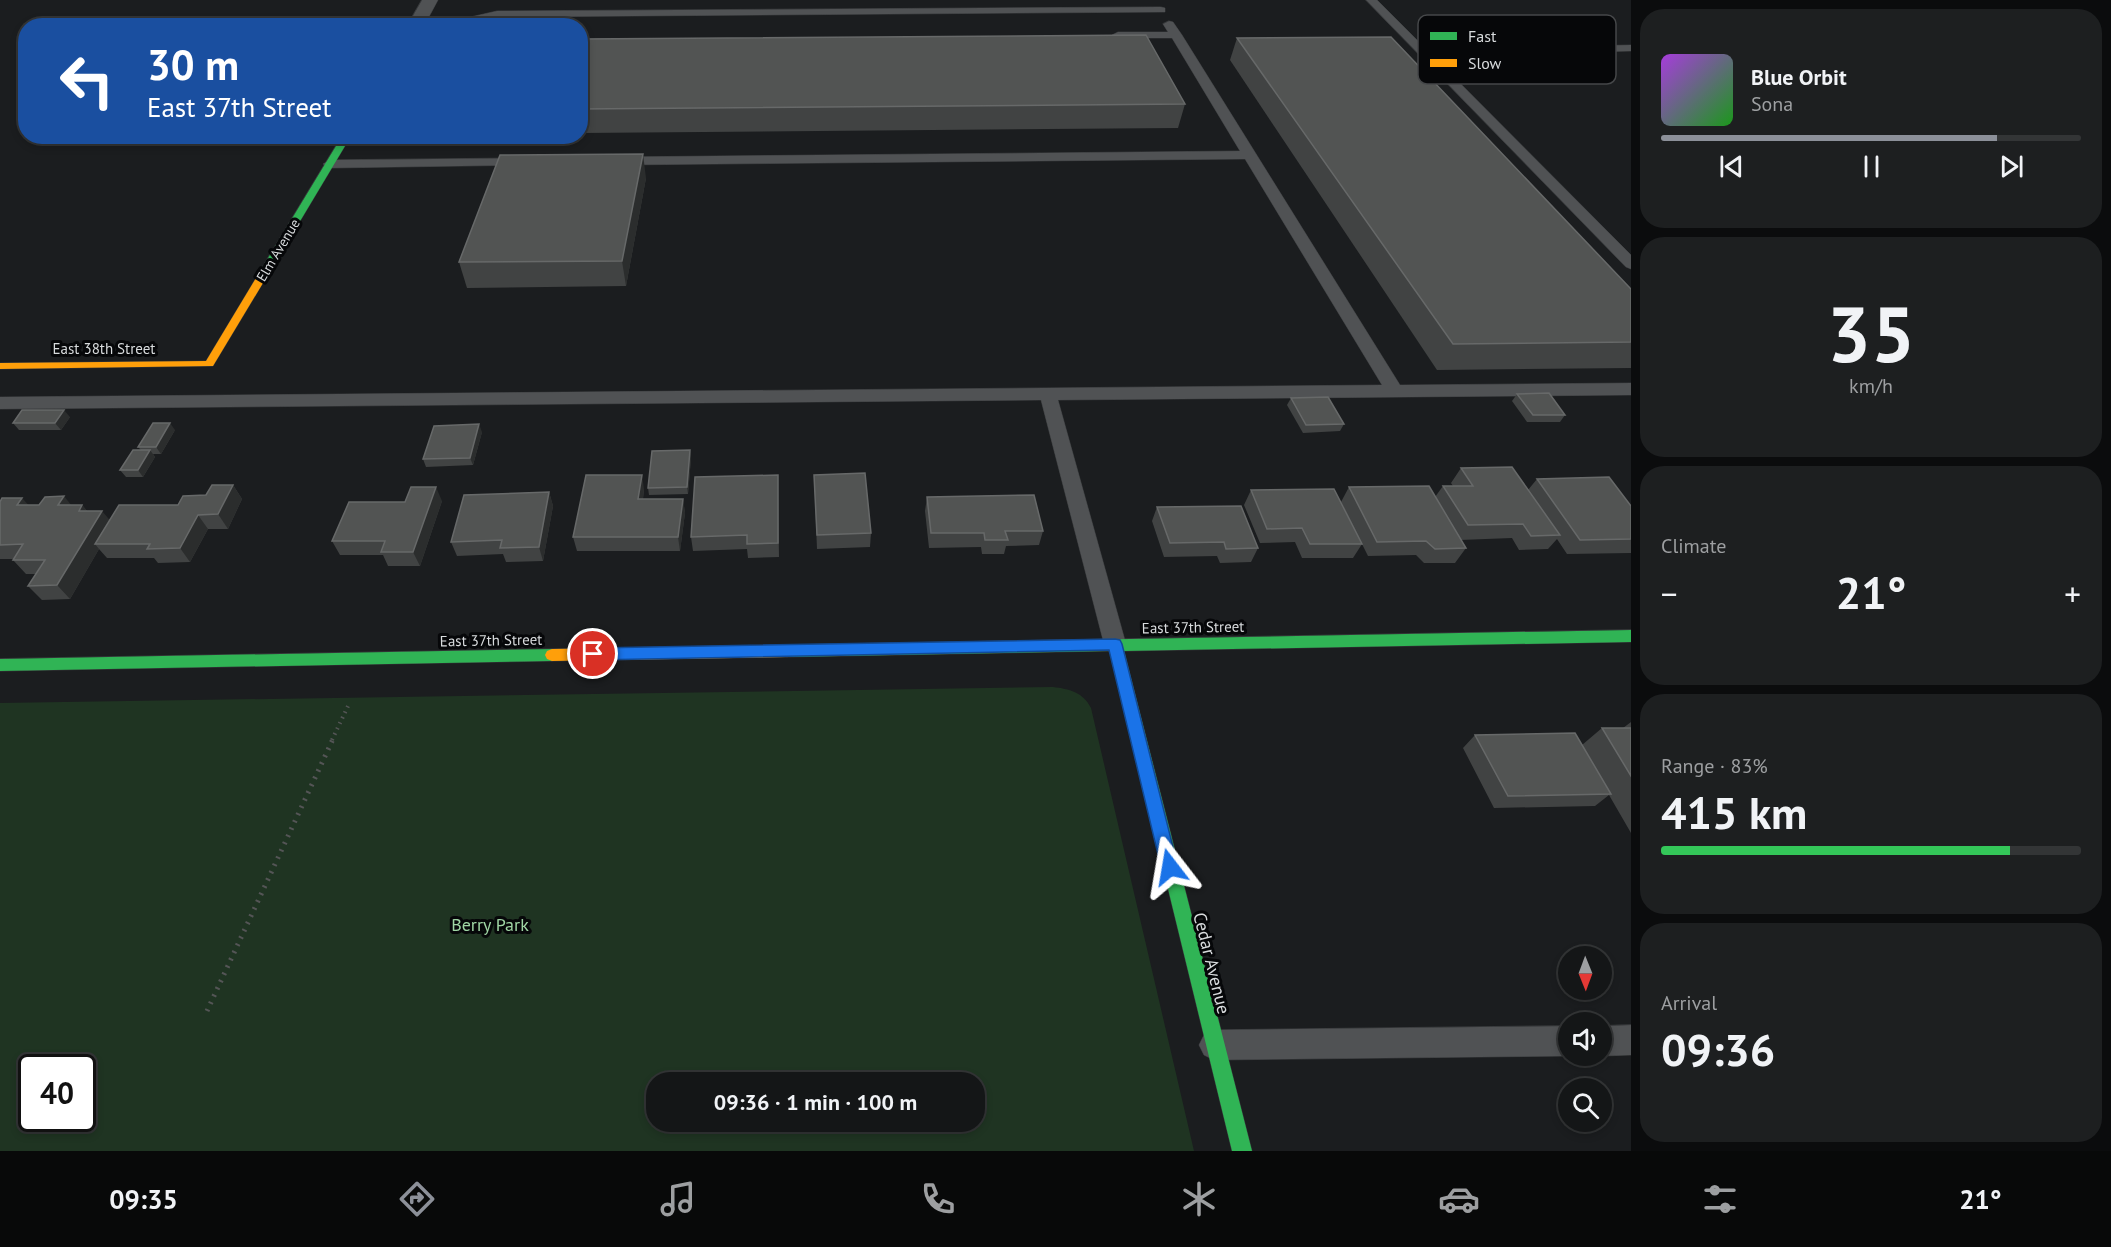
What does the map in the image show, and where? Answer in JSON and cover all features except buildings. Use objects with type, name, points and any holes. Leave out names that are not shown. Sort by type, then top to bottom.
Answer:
[{"type":"street","points":[[420,18],[430,0]]},
{"type":"street","name":"Elm Avenue","points":[[209,364],[342,144]]},
{"type":"street","name":"East 38th Street","points":[[0,366],[209,364]]},
{"type":"street","name":"East 37th Street","points":[[0,665],[1631,636]]},
{"type":"street","name":"Cedar Avenue","points":[[1115,644],[1242,1151]]},
{"type":"lane","points":[[1371,0],[1418,48]]},
{"type":"lane","points":[[479,18],[497,14],[786,6],[1158,5],[1395,392]]},
{"type":"lane","points":[[1104,36],[1176,35]]},
{"type":"lane","points":[[1616,48],[1631,48]]},
{"type":"lane","points":[[1454,84],[1631,264]]},
{"type":"lane","points":[[605,161],[1250,155]]},
{"type":"lane","points":[[330,164],[545,162]]},
{"type":"lane","points":[[0,403],[1631,389]]},
{"type":"lane","points":[[1048,394],[1115,644]]},
{"type":"lane","points":[[1612,1041],[1631,1040]]},
{"type":"lane","points":[[1214,1045],[1558,1041]]},
{"type":"path","points":[[207,1011],[348,706]]},
{"type":"green space","name":"Berry Park","points":[[1053,687],[1070,690],[1080,695],[1091,708],[1194,1151],[0,1151],[0,703]]},
{"type":"traffic: fast","points":[[267,268],[342,144]]},
{"type":"traffic: fast","points":[[787,651],[1631,636]]},
{"type":"traffic: fast","points":[[1115,644],[1242,1151]]},
{"type":"traffic: fast","points":[[0,665],[552,655]]},
{"type":"traffic: slow","points":[[0,366],[209,364],[267,268]]},
{"type":"traffic: slow","points":[[552,655],[787,651]]},
{"type":"route","points":[[593,654],[1115,644],[1170,867]]}]
